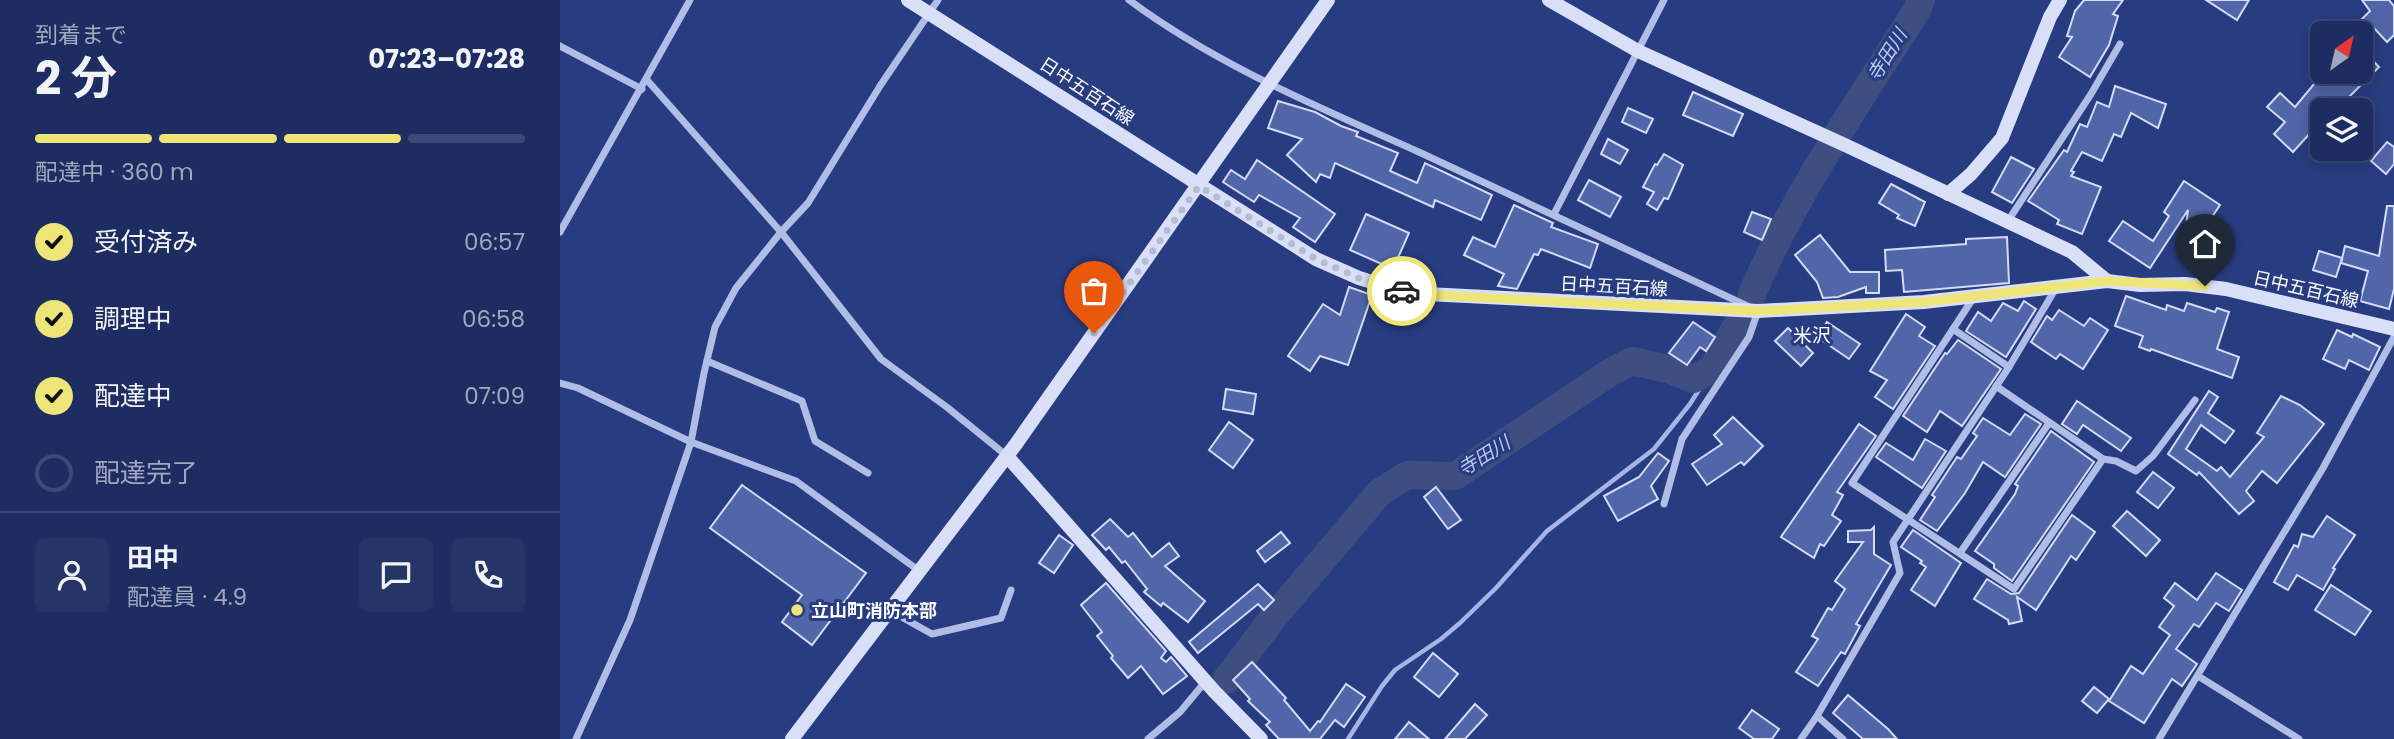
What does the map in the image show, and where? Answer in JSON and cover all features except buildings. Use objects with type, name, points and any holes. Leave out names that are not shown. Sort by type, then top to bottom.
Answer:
[{"type":"street","points":[[560,232],[690,0]]},
{"type":"street","name":"日中五百石線","points":[[908,0],[1316,259],[1359,278],[1407,293],[1758,311],[1924,302],[2107,281],[2140,285],[2185,284],[2225,289],[2394,329]]},
{"type":"street","points":[[576,739],[630,620],[691,442],[715,327],[736,288],[808,203],[880,86],[938,0]]},
{"type":"street","points":[[1129,0],[1171,31],[1270,85],[1554,214],[1758,311],[1749,337],[1682,439],[1664,504]]},
{"type":"street","points":[[792,739],[1007,456],[1328,0]]},
{"type":"street","points":[[1549,0],[1638,51],[2072,252],[2107,281]]},
{"type":"street","points":[[1554,214],[1664,0]]},
{"type":"street","points":[[1948,194],[1971,174],[2002,138],[2050,17],[2060,0]]},
{"type":"street","points":[[2007,222],[2091,94],[2120,44]]},
{"type":"street","points":[[560,46],[642,89]]},
{"type":"street","points":[[647,80],[781,232],[881,359],[1007,456],[1206,681],[1262,739]]},
{"type":"street","points":[[1801,739],[1818,716],[1900,573],[1892,542],[2009,367],[2057,287]]},
{"type":"street","points":[[1974,296],[1852,483],[2014,589],[2103,459]]},
{"type":"street","points":[[1953,329],[2009,367]]},
{"type":"street","points":[[2159,739],[2323,468],[2394,337]]},
{"type":"street","points":[[707,361],[802,401],[814,441],[868,473]]},
{"type":"street","points":[[560,383],[578,388],[691,442],[796,481],[918,570]]},
{"type":"street","points":[[1996,386],[2103,459],[2116,461],[2136,471],[2153,456],[2195,400]]},
{"type":"street","points":[[1960,554],[2049,424]]},
{"type":"street","points":[[889,610],[932,634],[1001,618],[1011,590]]},
{"type":"street","points":[[2198,676],[2299,739]]},
{"type":"street","points":[[1148,739],[1180,712],[1206,681]]},
{"type":"street","points":[[1818,716],[1843,739]]},
{"type":"waterway","name":"寺田川","points":[[1752,294],[1808,184],[1921,0]]},
{"type":"waterway","name":"寺田川","points":[[1226,680],[1273,618],[1380,492],[1407,475],[1455,476],[1609,373],[1632,361],[1668,369],[1693,379],[1712,369],[1739,321]]},
{"type":"waterway","points":[[1348,739],[1395,670],[1460,623],[1496,588],[1547,531],[1654,449],[1690,404],[1712,369]]},
{"type":"way so far","points":[[1094,333],[1199,186],[1316,259],[1359,278],[1402,291]]},
{"type":"place","name":"立山町消防本部","points":[[797,610]]},
{"type":"district","name":"米沢","points":[[1812,335]]},
{"type":"route","points":[[1402,291],[1449,296],[1758,311],[1924,302],[2107,281],[2140,285],[2205,286]]}]
